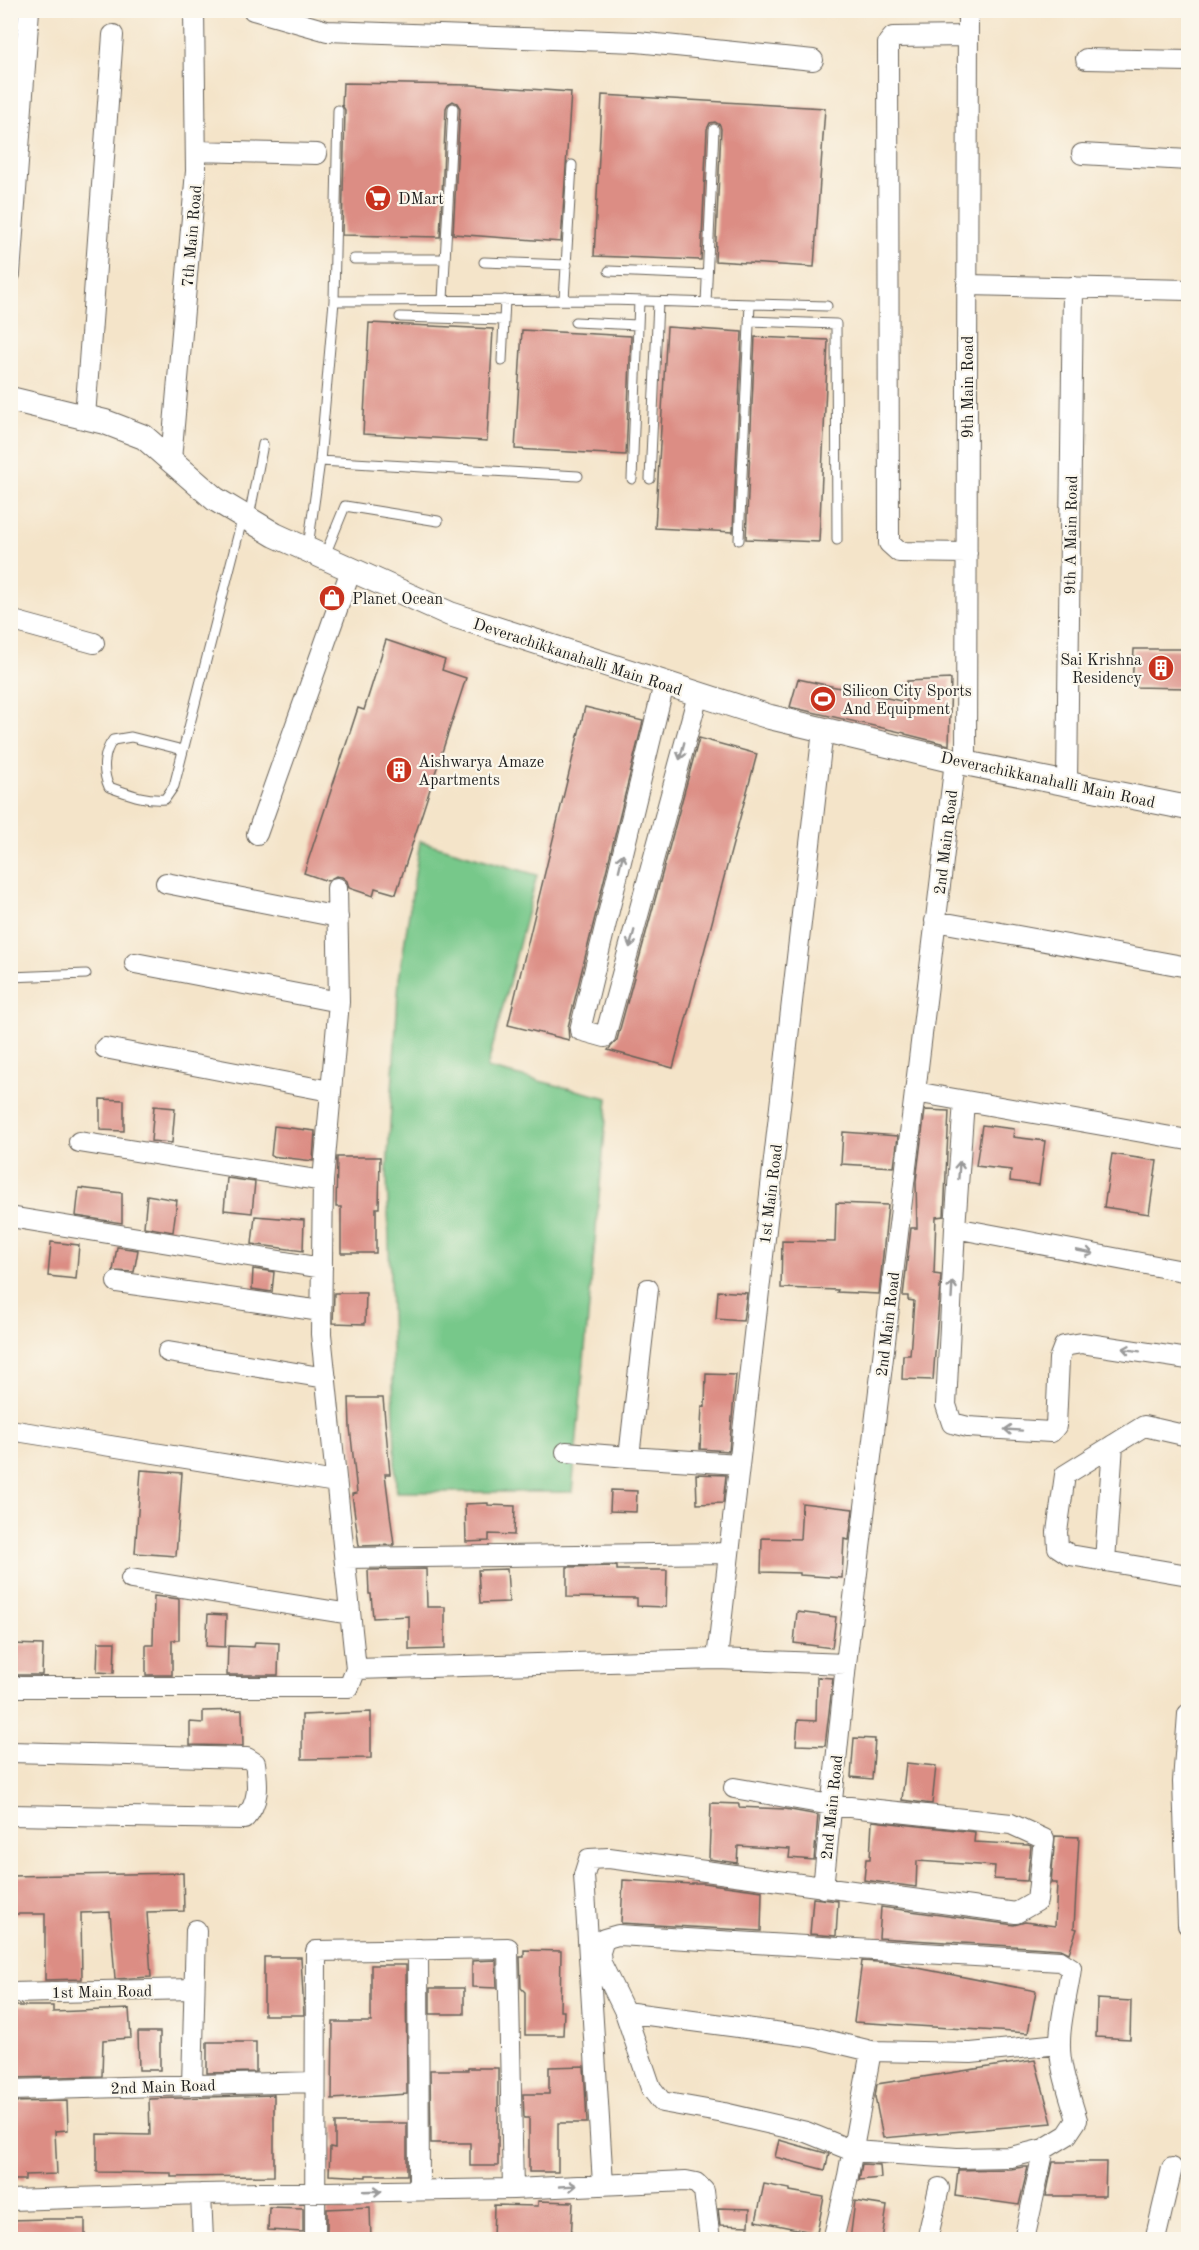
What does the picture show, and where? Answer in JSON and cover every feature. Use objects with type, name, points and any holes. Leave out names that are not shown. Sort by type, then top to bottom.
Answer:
[{"type":"street","points":[[10,274],[29,10]]},
{"type":"street","name":"7th Main Road","points":[[171,460],[195,183],[194,10]]},
{"type":"street","points":[[253,10],[327,30],[637,42],[813,60]]},
{"type":"street","name":"9th Main Road","points":[[961,762],[967,553],[968,10]]},
{"type":"street","points":[[85,417],[113,35]]},
{"type":"street","points":[[967,553],[899,552],[890,543],[888,43],[893,37],[968,36]]},
{"type":"street","points":[[1086,59],[1188,61]]},
{"type":"street","points":[[196,151],[317,154]]},
{"type":"street","points":[[1082,154],[1188,160]]},
{"type":"street","points":[[967,285],[1188,290]]},
{"type":"street","name":"9th A Main Road","points":[[1067,783],[1073,287]]},
{"type":"street","name":"Deverachikkanahalli Main Road","points":[[10,399],[105,422],[144,437],[215,499],[275,535],[450,614],[770,717],[961,762],[1188,808]]},
{"type":"street","points":[[257,834],[351,570]]},
{"type":"street","points":[[10,620],[94,644]]},
{"type":"street","points":[[664,684],[580,1030],[605,1037],[698,695]]},
{"type":"street","name":"1st Main Road","points":[[717,1659],[823,730]]},
{"type":"street","name":"2nd Main Road","points":[[823,1888],[846,1664],[935,921],[961,762]]},
{"type":"street","points":[[166,883],[338,917]]},
{"type":"street","points":[[10,1687],[349,1687],[356,1669],[321,1334],[323,1180],[339,1002],[337,888]]},
{"type":"street","points":[[935,921],[1188,967]]},
{"type":"street","points":[[135,963],[339,1002]]},
{"type":"street","points":[[105,1047],[330,1091]]},
{"type":"street","points":[[915,1092],[1188,1140]]},
{"type":"street","points":[[964,1101],[946,1405],[952,1422],[968,1427],[1051,1432],[1056,1426],[1059,1359],[1064,1346],[1082,1343],[1188,1359]]},
{"type":"street","points":[[79,1142],[323,1180]]},
{"type":"street","points":[[10,1218],[322,1268]]},
{"type":"street","points":[[955,1228],[1188,1272]]},
{"type":"street","points":[[117,1282],[321,1311]]},
{"type":"street","points":[[629,1457],[648,1288]]},
{"type":"street","points":[[168,1352],[326,1378]]},
{"type":"street","points":[[1188,1436],[1144,1426],[1065,1475],[1057,1532],[1058,1547],[1070,1555],[1188,1575]]},
{"type":"street","points":[[10,1430],[336,1482]]},
{"type":"street","points":[[1105,1560],[1113,1445]]},
{"type":"street","points":[[566,1452],[739,1464]]},
{"type":"street","points":[[345,1558],[729,1553]]},
{"type":"street","points":[[131,1579],[350,1614]]},
{"type":"street","points":[[356,1669],[717,1659],[846,1664]]},
{"type":"street","points":[[1188,1714],[1183,1758],[1183,1798],[1188,1925]]},
{"type":"street","points":[[10,1752],[247,1758],[255,1762],[257,1775],[257,1798],[252,1810],[244,1819],[10,1815]]},
{"type":"street","points":[[603,2184],[584,1875],[589,1859],[609,1858],[1016,1913],[1037,1900],[1044,1839],[1011,1824],[831,1805],[734,1788]]},
{"type":"street","points":[[192,2085],[196,1930]]},
{"type":"street","points":[[618,1935],[1060,1961],[1071,1968],[1059,2044],[1061,2063],[1077,2120],[1067,2135],[1044,2149],[1011,2157],[968,2158],[853,2151],[806,2132],[724,2113],[662,2102],[651,2088],[625,2012],[601,1963],[600,1952],[604,1939],[618,1935]]},
{"type":"street","points":[[315,2240],[316,1951],[508,1948],[513,2189]]},
{"type":"street","points":[[418,1949],[419,2190]]},
{"type":"street","name":"1st Main Road","points":[[10,1993],[194,1989]]},
{"type":"street","points":[[625,2012],[813,2037],[871,2051],[970,2053],[1059,2044]]},
{"type":"street","points":[[833,2240],[853,2151],[871,2051]]},
{"type":"street","name":"2nd Main Road","points":[[10,2090],[315,2082]]},
{"type":"street","points":[[1024,2240],[1044,2149]]},
{"type":"street","points":[[1155,2240],[1172,2168]]},
{"type":"street","points":[[10,2200],[696,2183],[704,2191],[710,2240]]},
{"type":"street","points":[[927,2240],[939,2188]]},
{"type":"street","points":[[201,2194],[203,2240]]},
{"type":"lane","points":[[443,300],[453,108]]},
{"type":"lane","points":[[316,554],[320,461],[334,301],[338,110]]},
{"type":"lane","points":[[706,303],[714,129]]},
{"type":"lane","points":[[564,300],[572,165]]},
{"type":"lane","points":[[354,260],[445,260]]},
{"type":"lane","points":[[484,262],[567,265]]},
{"type":"lane","points":[[609,271],[707,275]]},
{"type":"lane","points":[[502,361],[505,300]]},
{"type":"lane","points":[[334,301],[564,300],[827,306]]},
{"type":"lane","points":[[632,478],[639,301]]},
{"type":"lane","points":[[650,479],[658,302]]},
{"type":"lane","points":[[739,540],[750,304]]},
{"type":"lane","points":[[400,317],[503,320]]},
{"type":"lane","points":[[749,321],[836,324],[837,540]]},
{"type":"lane","points":[[575,322],[638,325]]},
{"type":"lane","points":[[183,750],[131,737],[113,740],[107,748],[104,777],[109,787],[144,798],[165,799],[174,786],[243,516],[251,507],[263,444]]},
{"type":"lane","points":[[320,461],[578,476]]},
{"type":"lane","points":[[316,554],[345,506],[438,521]]},
{"type":"lane","points":[[10,978],[86,974]]},
{"type":"green space","points":[[420,841],[537,875],[487,1068],[608,1098],[572,1492],[396,1492],[387,1172],[399,979]]},
{"type":"building","points":[[343,83],[472,85],[571,92],[561,242],[453,234],[460,108],[453,101],[446,108],[440,237],[342,235],[345,110],[342,105]]},
{"type":"building","points":[[602,95],[825,108],[814,267],[715,261],[721,129],[720,125],[715,122],[710,123],[707,129],[701,260],[594,256]]},
{"type":"building","points":[[369,323],[493,329],[487,441],[363,434]]},
{"type":"building","points":[[667,327],[742,332],[733,532],[655,528]]},
{"type":"building","points":[[522,330],[631,336],[626,455],[515,449]]},
{"type":"building","points":[[755,337],[828,340],[819,542],[746,539]]},
{"type":"building","name":"Aishwarya Amaze Apartments","points":[[386,640],[445,660],[442,670],[466,678],[396,894],[375,888],[373,896],[349,888],[347,881],[342,877],[336,876],[327,881],[304,873],[358,708],[364,710]]},
{"type":"building","name":"Sai Krishna Residency","points":[[1134,649],[1188,649],[1188,688],[1132,687]]},
{"type":"building","points":[[798,679],[906,702],[907,681],[951,679],[949,745],[790,707]]},
{"type":"building","points":[[585,707],[643,721],[568,1027],[569,1040],[508,1025]]},
{"type":"building","points":[[699,738],[757,754],[673,1068],[608,1050],[617,1040]]},
{"type":"building","points":[[100,1099],[124,1100],[124,1131],[100,1130]]},
{"type":"building","points":[[154,1106],[175,1108],[172,1143],[151,1141]]},
{"type":"building","points":[[925,1110],[949,1111],[944,1216],[936,1217],[934,1274],[941,1275],[933,1380],[902,1379],[903,1355],[910,1355],[914,1301],[908,1300],[908,1296],[903,1296],[911,1228],[917,1228],[916,1181]]},
{"type":"building","points":[[982,1125],[1014,1129],[1013,1137],[1045,1141],[1039,1185],[1010,1181],[1011,1170],[976,1166]]},
{"type":"building","points":[[274,1126],[315,1131],[313,1161],[271,1156]]},
{"type":"building","points":[[843,1132],[898,1136],[894,1167],[841,1164]]},
{"type":"building","points":[[1112,1154],[1157,1161],[1149,1214],[1104,1207]]},
{"type":"building","points":[[337,1157],[380,1157],[379,1208],[376,1208],[376,1253],[341,1253],[341,1207],[336,1207]]},
{"type":"building","points":[[227,1178],[255,1182],[252,1213],[224,1210]]},
{"type":"building","points":[[79,1188],[122,1193],[122,1223],[76,1216]]},
{"type":"building","points":[[147,1195],[177,1200],[173,1232],[144,1227]]},
{"type":"building","points":[[836,1203],[888,1205],[879,1294],[781,1288],[782,1241],[835,1242]]},
{"type":"building","points":[[255,1216],[304,1220],[303,1251],[252,1244]]},
{"type":"building","points":[[51,1242],[79,1245],[76,1279],[48,1276]]},
{"type":"building","points":[[117,1247],[138,1250],[134,1272],[113,1271]]},
{"type":"building","points":[[253,1269],[274,1272],[272,1292],[252,1289]]},
{"type":"building","points":[[718,1291],[747,1293],[743,1321],[716,1319]]},
{"type":"building","points":[[334,1293],[366,1293],[365,1324],[333,1323]]},
{"type":"building","points":[[706,1374],[736,1375],[729,1451],[700,1449]]},
{"type":"building","points":[[349,1398],[383,1398],[390,1474],[385,1474],[394,1545],[359,1546],[352,1494],[357,1493]]},
{"type":"building","points":[[141,1470],[182,1473],[176,1556],[135,1553]]},
{"type":"building","points":[[696,1474],[726,1475],[723,1503],[697,1504]]},
{"type":"building","points":[[611,1490],[637,1491],[636,1512],[610,1511]]},
{"type":"building","points":[[488,1503],[488,1505],[515,1506],[514,1535],[489,1534],[489,1541],[466,1542],[465,1504]]},
{"type":"building","points":[[802,1503],[853,1509],[849,1540],[844,1539],[842,1578],[800,1575],[800,1573],[761,1572],[762,1538],[800,1539]]},
{"type":"building","points":[[617,1566],[617,1570],[667,1570],[666,1607],[637,1606],[637,1598],[567,1597],[567,1567]]},
{"type":"building","points":[[426,1569],[427,1607],[445,1607],[445,1649],[409,1650],[409,1616],[373,1618],[368,1570]]},
{"type":"building","points":[[507,1569],[509,1602],[480,1603],[478,1570]]},
{"type":"building","points":[[154,1596],[179,1599],[179,1640],[172,1640],[172,1675],[146,1675],[146,1645],[153,1645]]},
{"type":"building","points":[[797,1612],[836,1617],[832,1648],[794,1643]]},
{"type":"building","points":[[208,1614],[226,1615],[225,1647],[206,1646]]},
{"type":"building","points":[[98,1642],[115,1642],[114,1673],[97,1672]]},
{"type":"building","points":[[255,1642],[279,1643],[278,1675],[227,1675],[228,1646],[254,1647]]},
{"type":"building","points":[[10,1644],[43,1645],[42,1675],[10,1675]]},
{"type":"building","points":[[817,1677],[833,1678],[825,1746],[796,1745],[798,1720],[816,1721]]},
{"type":"building","points":[[242,1710],[243,1746],[190,1745],[190,1722],[203,1723],[203,1711]]},
{"type":"building","points":[[371,1712],[371,1758],[302,1759],[302,1715]]},
{"type":"building","points":[[854,1738],[875,1739],[872,1779],[851,1777]]},
{"type":"building","points":[[906,1763],[936,1766],[932,1804],[902,1800]]},
{"type":"building","points":[[711,1803],[785,1809],[818,1815],[814,1860],[789,1858],[790,1849],[738,1846],[737,1863],[709,1859]]},
{"type":"building","points":[[872,1821],[975,1832],[974,1842],[1031,1846],[1027,1881],[994,1879],[995,1866],[917,1861],[916,1887],[864,1880],[866,1859],[870,1859]]},
{"type":"building","points":[[1055,1836],[1079,1837],[1074,1928],[1077,1929],[1069,1953],[1061,1949],[879,1938],[881,1907],[1014,1925],[1025,1922],[1055,1926],[1057,1883],[1051,1883]]},
{"type":"building","points":[[183,1873],[184,1911],[147,1912],[151,1977],[115,1979],[110,1912],[81,1913],[82,1979],[45,1980],[45,1914],[10,1914],[10,1876]]},
{"type":"building","points":[[623,1880],[703,1883],[762,1891],[761,1931],[621,1923]]},
{"type":"building","points":[[813,1898],[838,1901],[836,1936],[810,1934]]},
{"type":"building","points":[[524,1950],[561,1951],[560,2011],[564,2011],[563,2035],[525,2035],[525,1992],[521,1988],[520,1957],[524,1957]]},
{"type":"building","points":[[264,1957],[301,1957],[304,2015],[264,2015]]},
{"type":"building","points":[[496,1960],[497,1988],[472,1987],[472,1961]]},
{"type":"building","points":[[862,1961],[892,1963],[1036,1991],[1028,2033],[854,2022]]},
{"type":"building","points":[[371,1965],[406,1965],[407,2094],[332,2099],[333,2022],[371,2022]]},
{"type":"building","points":[[430,1988],[464,1988],[464,2014],[430,2014]]},
{"type":"building","points":[[1097,1999],[1131,2001],[1130,2039],[1096,2037]]},
{"type":"building","points":[[10,2006],[53,2006],[53,2012],[129,2009],[131,2038],[103,2040],[102,2076],[10,2078]]},
{"type":"building","points":[[138,2032],[160,2032],[160,2070],[139,2070]]},
{"type":"building","points":[[207,2042],[256,2042],[256,2072],[207,2073]]},
{"type":"building","points":[[1035,2060],[1052,2123],[883,2138],[875,2097],[877,2084]]},
{"type":"building","points":[[584,2066],[587,2123],[558,2123],[558,2172],[529,2172],[529,2118],[524,2118],[523,2094],[549,2094],[549,2067]]},
{"type":"building","points":[[468,2068],[498,2068],[498,2166],[470,2166],[470,2143],[431,2143],[430,2070],[468,2070]]},
{"type":"building","points":[[274,2095],[274,2176],[171,2177],[171,2173],[97,2172],[97,2134],[150,2135],[149,2099]]},
{"type":"building","points":[[67,2101],[68,2130],[55,2131],[57,2174],[25,2175],[25,2180],[10,2180],[10,2102]]},
{"type":"building","points":[[335,2123],[407,2123],[407,2175],[366,2175],[366,2177],[329,2175],[330,2147],[335,2148]]},
{"type":"building","points":[[779,2140],[829,2154],[825,2170],[775,2157]]},
{"type":"building","points":[[1053,2162],[1106,2162],[1105,2196],[1046,2196]]},
{"type":"building","points":[[862,2164],[880,2165],[881,2178],[859,2180]]},
{"type":"building","points":[[1028,2167],[1019,2205],[955,2196],[958,2170]]},
{"type":"building","points":[[764,2184],[824,2197],[817,2233],[756,2221]]},
{"type":"building","points":[[538,2201],[573,2202],[571,2240],[493,2240],[494,2205],[538,2206]]},
{"type":"building","points":[[855,2201],[887,2206],[882,2240],[850,2240]]},
{"type":"building","points":[[269,2207],[303,2208],[303,2232],[268,2230]]},
{"type":"building","points":[[370,2207],[371,2240],[331,2240],[331,2233],[327,2233],[327,2209]]},
{"type":"building","points":[[718,2208],[750,2209],[749,2226],[720,2225]]},
{"type":"building","points":[[85,2219],[85,2240],[10,2240],[10,2220]]},
{"type":"place","name":"DMart","points":[[378,198]]},
{"type":"place","name":"Planet Ocean","points":[[332,598]]},
{"type":"place","name":"Sai Krishna Residency","points":[[1161,668]]},
{"type":"place","name":"Silicon City Sports And Equipment","points":[[823,699]]},
{"type":"place","name":"Aishwarya Amaze Apartments","points":[[399,770]]}]
